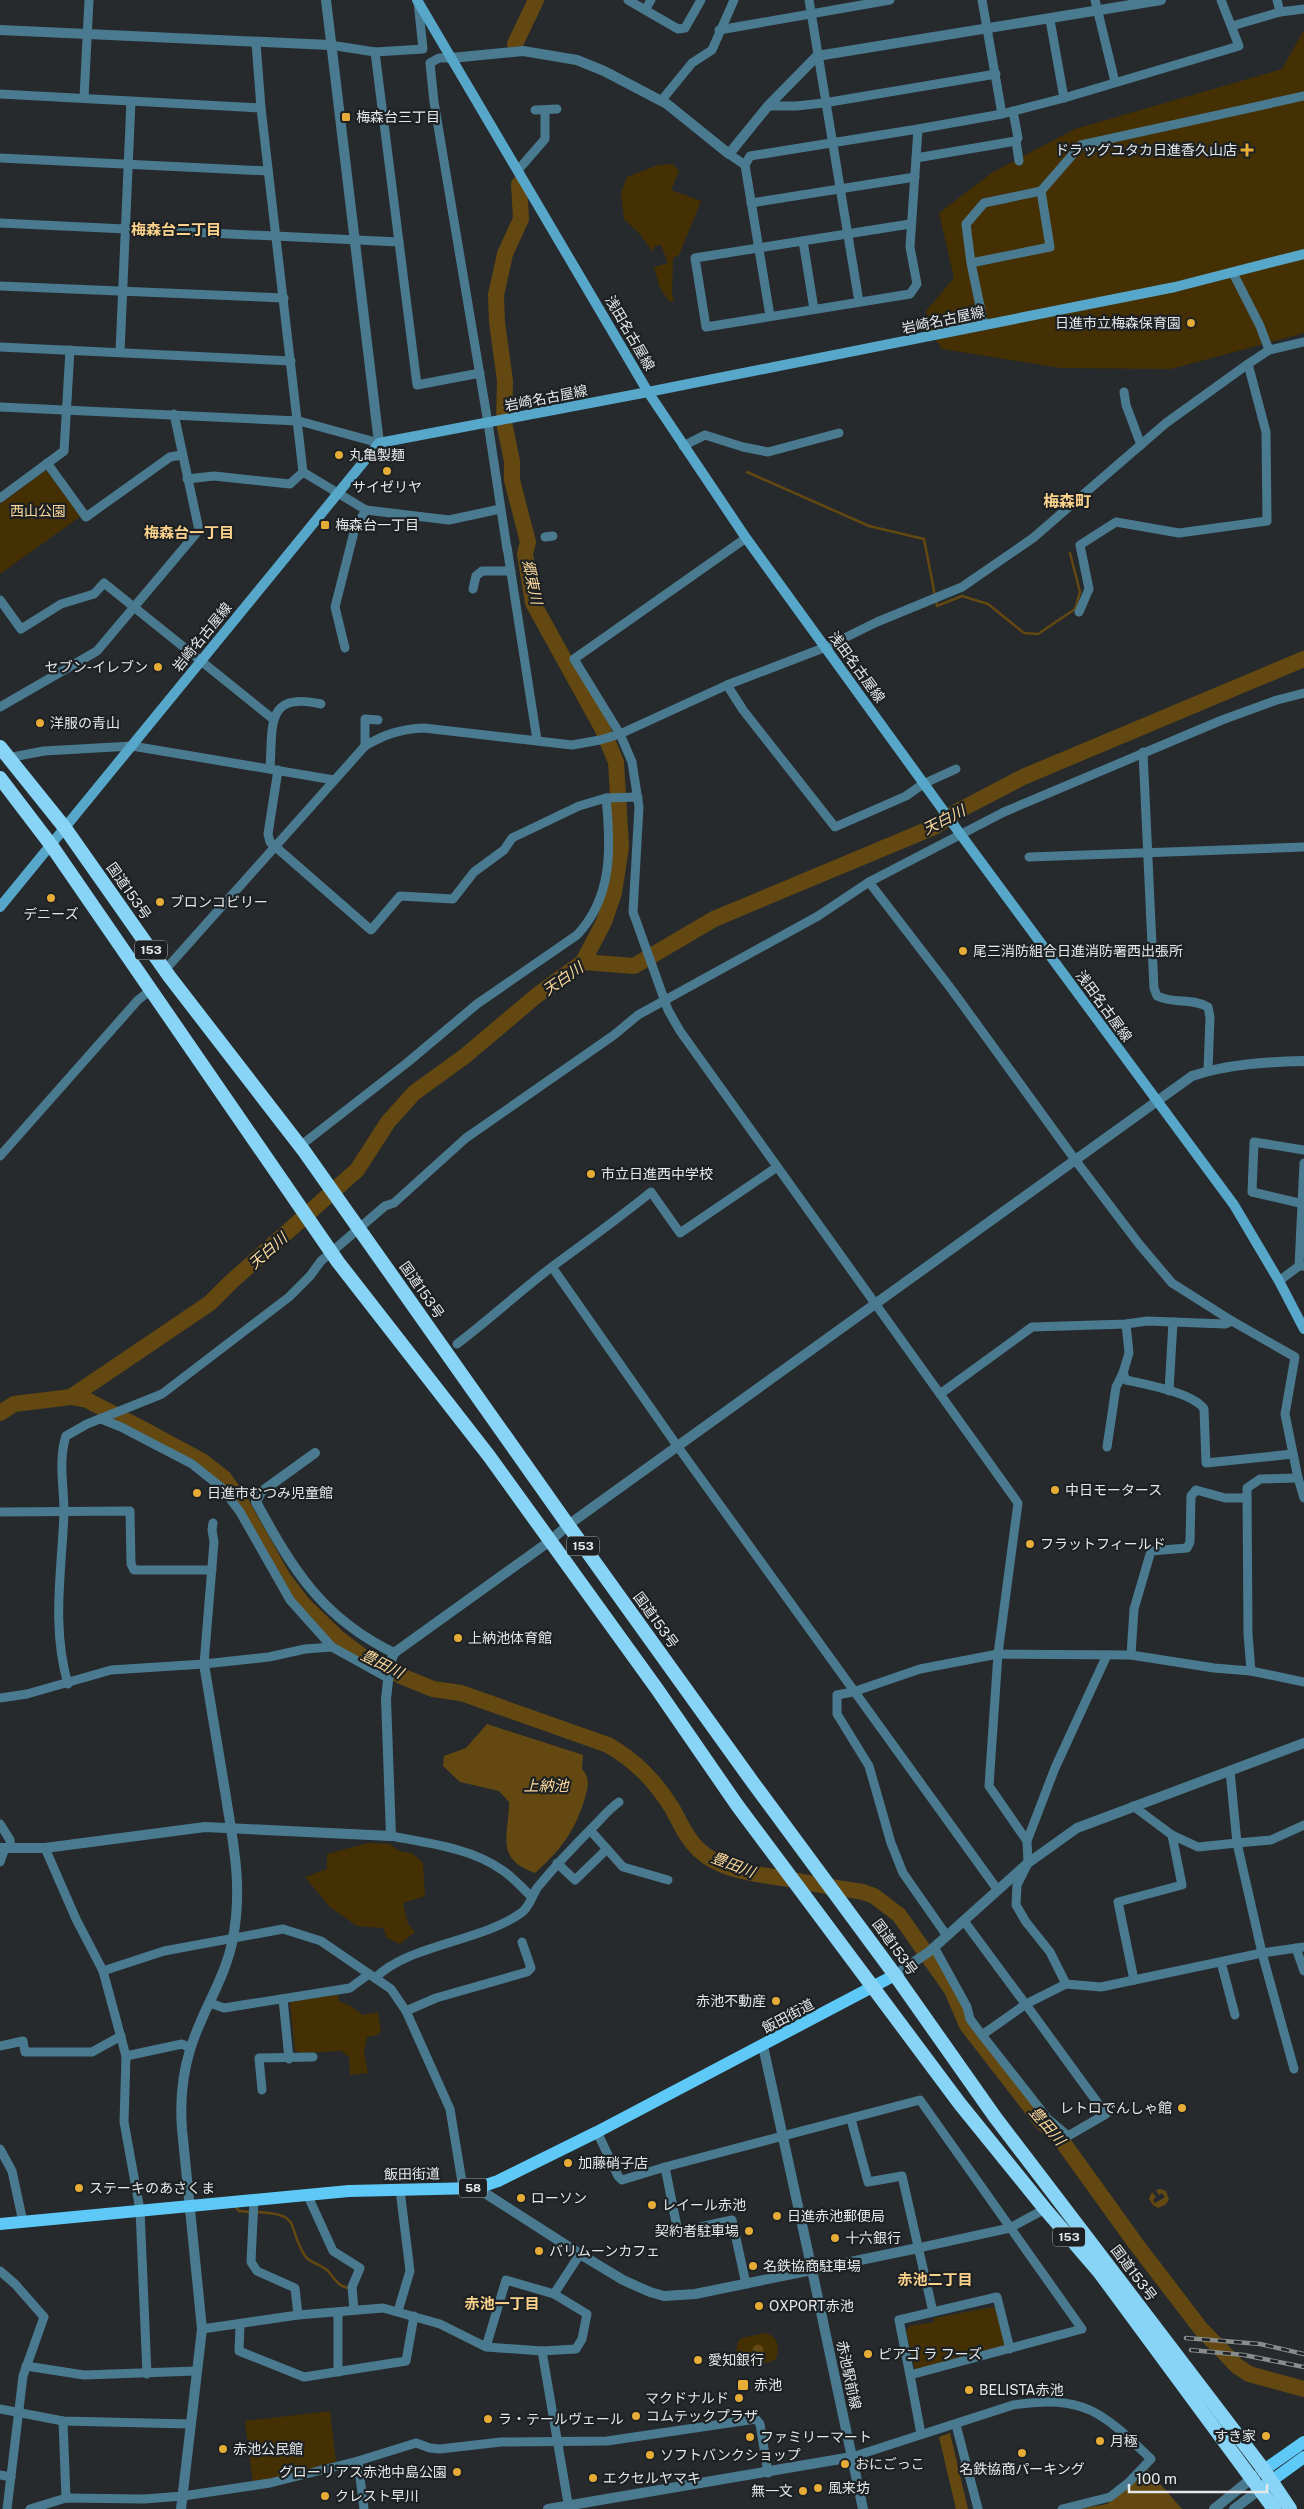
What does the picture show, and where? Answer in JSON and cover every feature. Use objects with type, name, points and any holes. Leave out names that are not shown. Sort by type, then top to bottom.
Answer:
[{"type":"highway","name":"国道153号","points":[[4,753],[65,828],[165,970],[302,1148],[568,1525],[807,1855],[898,1974],[995,2117],[1290,2509]]},
{"type":"highway","name":"国道153号","points":[[0,778],[51,845],[338,1262],[489,1456],[737,1805],[815,1907],[960,2104],[1044,2209],[1100,2273],[1274,2509]]},
{"type":"main road","name":"浅田名古屋線","points":[[417,1],[536,199],[648,392],[683,446],[746,538],[923,784],[1234,1205],[1279,1281],[1304,1330]]},
{"type":"main road","name":"岩崎名古屋線","points":[[0,907],[379,443],[648,392],[1156,291],[1304,254]]},
{"type":"main road","name":"飯田街道","points":[[0,2224],[307,2194],[477,2188],[498,2181],[597,2132],[898,1974]]},
{"type":"main road","points":[[1255,2485],[1304,2442]]},
{"type":"main road","points":[[1267,2476],[1304,2457]]},
{"type":"street","points":[[84,98],[89,0]]},
{"type":"street","points":[[0,407],[299,421],[379,443],[326,0]]},
{"type":"street","points":[[628,0],[678,29],[685,28],[701,0]]},
{"type":"street","points":[[645,10],[651,0]]},
{"type":"street","points":[[661,101],[692,63],[712,50],[719,30],[734,0]]},
{"type":"street","points":[[809,0],[824,103],[833,144],[860,302]]},
{"type":"street","points":[[719,30],[890,0]]},
{"type":"street","points":[[982,0],[1002,114]]},
{"type":"street","points":[[1095,0],[1115,82]]},
{"type":"street","points":[[729,154],[768,106],[817,56],[1050,20],[1161,0]]},
{"type":"street","points":[[770,316],[745,165],[750,156],[833,144],[1002,114],[1064,98],[1239,46],[1221,0]]},
{"type":"street","points":[[1277,0],[1280,12]]},
{"type":"street","points":[[0,30],[330,45],[375,52],[423,49],[417,1]]},
{"type":"street","points":[[1232,26],[1280,12],[1304,9]]},
{"type":"street","points":[[1050,20],[1064,98]]},
{"type":"street","points":[[256,43],[268,171],[304,472]]},
{"type":"street","points":[[537,740],[500,509],[489,423],[442,154],[430,63],[439,58],[523,51],[577,60],[604,71],[661,101],[745,165]]},
{"type":"street","points":[[375,52],[417,386],[480,373]]},
{"type":"street","points":[[768,106],[824,103],[996,74]]},
{"type":"street","points":[[0,94],[261,108]]},
{"type":"street","points":[[984,325],[971,263],[966,224],[984,203],[1041,191],[1080,145],[1304,96]]},
{"type":"street","points":[[120,352],[131,101]]},
{"type":"street","points":[[535,110],[557,109]]},
{"type":"street","points":[[518,170],[546,139],[545,110]]},
{"type":"street","points":[[1013,111],[1018,138],[1016,142],[1019,161]]},
{"type":"street","points":[[910,224],[695,258],[706,327],[910,294],[917,284],[910,248],[910,224],[918,129]]},
{"type":"street","points":[[916,158],[1016,142]]},
{"type":"street","points":[[0,158],[268,171]]},
{"type":"street","points":[[751,203],[915,177]]},
{"type":"street","points":[[971,263],[1050,247],[1041,191]]},
{"type":"street","points":[[0,224],[399,242]]},
{"type":"street","points":[[803,241],[814,309]]},
{"type":"street","points":[[1234,273],[1260,326],[1269,350]]},
{"type":"street","points":[[0,286],[284,298]]},
{"type":"street","points":[[165,970],[365,746],[384,735],[402,729],[424,728],[572,745],[600,740],[620,734],[727,685],[826,648],[877,622],[962,587],[1032,538],[1166,423],[1248,364],[1269,350],[1304,342]]},
{"type":"street","points":[[0,347],[291,361]]},
{"type":"street","points":[[0,498],[64,451],[70,350]]},
{"type":"street","points":[[1079,612],[1089,589],[1080,544],[1116,522],[1179,533],[1267,521],[1266,432],[1248,364]]},
{"type":"street","points":[[1124,392],[1126,404],[1141,445]]},
{"type":"street","points":[[0,707],[97,651],[199,530],[174,414]]},
{"type":"street","points":[[683,446],[705,435],[743,447],[768,452],[839,433]]},
{"type":"street","points":[[47,463],[86,517],[170,457],[182,455]]},
{"type":"street","points":[[187,479],[214,476],[290,484],[304,472]]},
{"type":"street","points":[[304,472],[337,494],[366,510],[449,520],[500,509]]},
{"type":"street","points":[[345,648],[335,607],[355,528],[366,510]]},
{"type":"street","points":[[746,538],[574,660],[620,734],[632,762],[638,797],[633,912],[663,997],[680,1031],[874,1305],[1018,1503],[998,1654],[989,1786],[1027,1841]]},
{"type":"street","points":[[473,589],[476,576],[482,571],[511,571]]},
{"type":"street","points":[[0,600],[21,629],[61,604],[94,594],[104,583],[273,720]]},
{"type":"street","points":[[727,685],[742,710],[835,827],[906,796],[923,784],[956,769]]},
{"type":"street","points":[[68,1684],[58,1634],[64,1510],[62,1448],[66,1436],[119,1411],[162,1394],[183,1379],[289,1297],[310,1276],[321,1260],[385,1206],[394,1203],[466,1138],[614,1035],[663,997],[818,916],[869,882],[1004,812],[1231,716],[1304,693]]},
{"type":"street","points":[[322,704],[306,701],[290,702],[280,707],[273,720],[274,769],[268,834],[270,842],[371,930],[400,896],[453,900],[474,872],[504,850],[512,838],[579,806],[606,798],[638,797]]},
{"type":"street","points":[[365,746],[365,719],[378,720]]},
{"type":"street","points":[[4,753],[132,746],[334,780]]},
{"type":"street","points":[[1143,752],[1154,988],[1157,996],[1167,1001],[1200,1002],[1208,1008],[1210,1017],[1208,1070]]},
{"type":"street","points":[[302,1148],[477,1004],[577,935],[588,924],[602,896],[608,871],[610,836],[606,798]]},
{"type":"street","points":[[1029,857],[1304,847]]},
{"type":"street","points":[[869,882],[952,990],[1076,1161],[1139,1244],[1172,1282],[1232,1321],[1295,1356]]},
{"type":"street","points":[[0,1156],[138,1000],[151,990]]},
{"type":"street","points":[[391,1836],[386,1699],[392,1658],[550,1541],[568,1525],[1192,1076],[1208,1070],[1264,1062],[1304,1062]]},
{"type":"street","points":[[1302,1204],[1252,1192],[1254,1142],[1304,1150]]},
{"type":"street","points":[[1279,1281],[1302,1266],[1304,1163]]},
{"type":"street","points":[[457,1344],[494,1316],[552,1267],[600,1233],[651,1192],[680,1233],[777,1167]]},
{"type":"street","points":[[552,1267],[853,1692],[997,1889]]},
{"type":"street","points":[[940,1394],[1032,1327],[1126,1324],[1147,1321],[1225,1324],[1232,1321]]},
{"type":"street","points":[[1169,1391],[1173,1322]]},
{"type":"street","points":[[1107,1447],[1116,1387],[1123,1373],[1128,1353],[1126,1324]]},
{"type":"street","points":[[1295,1356],[1304,1352]]},
{"type":"street","points":[[1295,1356],[1285,1414],[1304,1498]]},
{"type":"street","points":[[1123,1373],[1126,1380],[1169,1391],[1200,1403],[1204,1409],[1206,1463],[1293,1454]]},
{"type":"street","points":[[103,1418],[192,1464],[222,1488],[240,1512],[290,1600],[332,1647],[388,1676]]},
{"type":"street","points":[[314,1453],[261,1492],[256,1502],[291,1562],[322,1602],[365,1639],[392,1658]]},
{"type":"street","points":[[1251,1672],[1247,1624],[1247,1488],[1255,1481],[1298,1478]]},
{"type":"street","points":[[1131,1655],[1134,1609],[1151,1551],[1186,1548],[1190,1542],[1191,1496],[1196,1490],[1225,1498],[1247,1498]]},
{"type":"street","points":[[0,1512],[64,1510],[130,1511],[131,1564],[134,1570],[212,1570]]},
{"type":"street","points":[[181,2509],[202,2329],[181,2108],[183,2076],[190,2048],[210,2003],[233,1940],[239,1894],[237,1861],[204,1664],[212,1570],[213,1523]]},
{"type":"street","points":[[0,1698],[68,1684],[111,1670],[204,1664],[332,1647]]},
{"type":"street","points":[[947,1936],[903,1873],[891,1843],[869,1766],[837,1714],[838,1695],[853,1692],[920,1669],[998,1654],[1131,1655],[1251,1672],[1304,1682]]},
{"type":"street","points":[[1066,1984],[1050,1952],[1026,1922],[1016,1905],[1017,1885],[1028,1864],[1027,1841],[1055,1768],[1107,1655]]},
{"type":"street","points":[[898,1974],[932,1949],[997,1889],[1077,1828],[1304,1743]]},
{"type":"street","points":[[1230,1771],[1237,1843],[1262,1953],[1294,2069]]},
{"type":"street","points":[[210,2003],[224,2008],[350,1988],[412,1957],[486,1931],[511,1919],[525,1911],[531,1896],[557,1863],[619,1802]]},
{"type":"street","points":[[1133,1806],[1172,1836],[1198,1847],[1271,1840],[1304,1825]]},
{"type":"street","points":[[0,1824],[10,1840],[0,1862]]},
{"type":"street","points":[[5,1848],[45,1848],[169,1830],[231,1827],[391,1836],[444,1846],[477,1857],[502,1870],[531,1896]]},
{"type":"street","points":[[590,1830],[623,1866],[668,1880]]},
{"type":"street","points":[[1134,1980],[1118,1902],[1182,1885],[1172,1836]]},
{"type":"street","points":[[45,1848],[76,1919],[103,1971],[126,2056],[124,2122],[140,2210],[147,2374]]},
{"type":"street","points":[[557,1863],[575,1880],[607,1849]]},
{"type":"street","points":[[932,1949],[967,2007],[970,2020],[1048,2120],[1068,2136],[1106,2114],[964,1921]]},
{"type":"street","points":[[103,1971],[164,1951],[233,1940],[283,1929],[298,1932],[321,1941],[391,1989],[406,2011],[450,2109],[463,2188]]},
{"type":"street","points":[[406,2011],[436,1998],[527,1972],[530,1968],[522,1942]]},
{"type":"street","points":[[982,2034],[1026,2004],[1066,1984],[1101,1987],[1262,1953],[1300,1948],[1304,1971]]},
{"type":"street","points":[[1221,1962],[1235,2015]]},
{"type":"street","points":[[283,1999],[289,2059]]},
{"type":"street","points":[[0,2046],[23,2041],[25,2052],[92,2052],[121,2036]]},
{"type":"street","points":[[126,2056],[182,2044],[190,2048]]},
{"type":"street","name":"赤池駅前線","points":[[763,2046],[784,2136],[863,2509]]},
{"type":"street","points":[[262,2090],[259,2058],[289,2059],[313,2057]]},
{"type":"street","points":[[597,2132],[618,2176],[622,2180],[920,2100],[1082,2329],[910,2375]]},
{"type":"street","points":[[851,2119],[868,2182],[902,2176],[933,2312]]},
{"type":"street","points":[[0,2149],[12,2171],[23,2222]]},
{"type":"street","points":[[665,2167],[678,2232],[732,2220],[746,2284]]},
{"type":"street","points":[[477,2188],[580,2254],[636,2287],[664,2296],[696,2294],[1010,2228],[1038,2215],[1044,2209]]},
{"type":"street","points":[[398,2311],[410,2271],[400,2190]]},
{"type":"street","points":[[307,2194],[333,2251],[360,2268],[352,2287],[354,2310]]},
{"type":"street","points":[[254,2199],[251,2262],[257,2271],[295,2288],[298,2315]]},
{"type":"street","points":[[554,2294],[580,2254]]},
{"type":"street","points":[[0,2271],[15,2284],[44,2317],[26,2366],[7,2509]]},
{"type":"street","points":[[202,2329],[298,2315],[383,2308],[440,2324],[486,2347],[542,2351],[576,2349],[582,2339],[587,2314],[554,2294],[506,2280],[486,2347]]},
{"type":"street","points":[[921,2434],[899,2320],[997,2297],[1010,2349]]},
{"type":"street","points":[[338,2313],[338,2372]]},
{"type":"street","points":[[240,2324],[239,2351],[304,2376],[406,2361],[414,2316]]},
{"type":"street","points":[[542,2351],[569,2507]]},
{"type":"street","points":[[26,2366],[84,2375],[196,2371]]},
{"type":"street","points":[[548,2509],[569,2507],[703,2482],[768,2473],[852,2457],[921,2434],[956,2425],[1013,2405],[1039,2401],[1065,2402],[1099,2415],[1111,2423],[1151,2460],[1128,2483],[1110,2497],[1062,2509]]},
{"type":"street","points":[[0,2409],[63,2421],[190,2424]]},
{"type":"street","points":[[30,2509],[66,2498],[144,2499],[183,2496],[270,2483],[358,2461],[416,2443],[430,2448],[440,2448],[501,2442],[607,2441],[756,2419],[760,2424],[768,2473]]},
{"type":"street","points":[[63,2421],[66,2498]]},
{"type":"street","points":[[956,2425],[978,2509]]},
{"type":"street","points":[[358,2461],[364,2509]]},
{"type":"street","points":[[0,2475],[11,2477]]},
{"type":"street","points":[[1214,2509],[1255,2485]]},
{"type":"street","points":[[1234,2509],[1255,2485]]},
{"type":"green space","points":[[1304,30],[1304,333],[1171,369],[1061,368],[942,349],[929,330],[926,311],[954,278],[939,213],[993,172],[1075,129],[1282,69]]},
{"type":"green space","points":[[673,164],[679,171],[671,190],[701,201],[679,255],[673,258],[672,295],[674,300],[670,302],[660,288],[654,267],[668,263],[661,245],[655,246],[653,252],[638,232],[624,219],[621,193],[627,177],[658,165]]},
{"type":"green space","name":"西山公園","points":[[46,470],[81,516],[0,574],[0,504]]},
{"type":"green space","points":[[368,1843],[390,1844],[399,1851],[412,1853],[423,1863],[425,1896],[403,1903],[408,1924],[415,1932],[400,1944],[387,1938],[383,1928],[357,1926],[330,1907],[305,1877],[327,1869],[327,1854]]},
{"type":"green space","points":[[338,1994],[339,2002],[349,2005],[363,2015],[378,2012],[381,2031],[378,2035],[367,2037],[364,2053],[368,2073],[350,2075],[349,2057],[341,2051],[300,2053],[295,2050],[290,2002]]},
{"type":"green space","points":[[993,2307],[997,2310],[1005,2345],[1003,2349],[920,2371],[915,2369],[906,2331],[910,2326],[934,2322],[934,2318]]},
{"type":"green space","points":[[765,2333],[773,2337],[777,2343],[776,2359],[759,2364],[741,2363],[736,2354],[738,2341],[742,2338]]},
{"type":"green space","points":[[330,2411],[336,2462],[253,2483],[245,2421]]},
{"type":"water","name":"上納池","points":[[487,1724],[583,1755],[582,1769],[587,1776],[588,1784],[576,1822],[559,1849],[535,1873],[514,1861],[509,1853],[506,1835],[509,1802],[499,1791],[460,1782],[443,1766],[444,1756],[466,1748]]},
{"type":"water","points":[[1156,2190],[1166,2191],[1169,2200],[1165,2205],[1158,2208],[1149,2199],[1152,2192],[1156,2197],[1153,2200],[1155,2203],[1165,2197],[1162,2193],[1159,2195]]},
{"type":"water","points":[[758,2344],[764,2350],[758,2356],[752,2350]]},
{"type":"water","points":[[950,2433],[968,2509],[956,2509],[939,2437]]},
{"type":"water","points":[[1148,2470],[1182,2509],[1079,2509],[1107,2504]]},
{"type":"waterway","name":"郷東川","points":[[515,44],[536,0]]},
{"type":"waterway","name":"郷東川","points":[[0,1413],[14,1404],[71,1397],[210,1303],[232,1281],[357,1170],[388,1122],[414,1093],[465,1056],[536,996],[583,962],[604,922],[614,893],[621,847],[616,762],[602,728],[533,603],[525,554],[528,542],[512,480],[512,461],[504,422],[505,381],[497,322],[496,295],[505,254],[521,219],[519,184]]},
{"type":"waterway","points":[[747,472],[869,526],[924,539],[937,606],[962,596],[988,604],[1024,633],[1038,634],[1075,609],[1080,592],[1070,553]]},
{"type":"waterway","name":"天白川","points":[[583,962],[634,966],[714,919],[934,827],[958,811],[1023,777],[1304,659]]},
{"type":"waterway","name":"豊田川","points":[[71,1397],[87,1400],[141,1428],[202,1461],[224,1478],[240,1501],[283,1578],[303,1604],[337,1637],[362,1656],[401,1676],[433,1689],[461,1693],[608,1745],[636,1765],[652,1780],[666,1798],[694,1845],[708,1857],[719,1863],[741,1871],[863,1892],[874,1896],[899,1915],[952,1990],[967,2025],[1042,2122],[1059,2137],[1136,2244],[1201,2329],[1237,2366],[1249,2374],[1304,2389]]},
{"type":"waterway","points":[[236,2207],[239,2211],[250,2212]]},
{"type":"waterway","points":[[256,2212],[281,2215],[287,2219],[291,2223],[305,2256],[328,2271],[339,2284],[348,2288]]},
{"type":"railway","points":[[1186,2338],[1260,2344],[1304,2354]]},
{"type":"railway","points":[[1191,2350],[1244,2355],[1304,2367]]},
{"type":"place","name":"梅森台三丁目","points":[[346,117]]},
{"type":"place","name":"ドラッグユタカ日進香久山店","points":[[1247,150]]},
{"type":"place","name":"日進市立梅森保育園","points":[[1191,323]]},
{"type":"place","name":"丸亀製麺","points":[[339,455]]},
{"type":"place","name":"サイゼリヤ","points":[[387,471]]},
{"type":"place","name":"梅森台一丁目","points":[[325,525]]},
{"type":"place","name":"セブン-イレブン","points":[[158,667]]},
{"type":"place","name":"洋服の青山","points":[[40,723]]},
{"type":"place","name":"デニーズ","points":[[51,898]]},
{"type":"place","name":"ブロンコビリー","points":[[160,902]]},
{"type":"place","name":"尾三消防組合日進消防署西出張所","points":[[963,951]]},
{"type":"place","name":"市立日進西中学校","points":[[591,1174]]},
{"type":"place","name":"中日モータース","points":[[1055,1490]]},
{"type":"place","name":"日進市むつみ児童館","points":[[197,1493]]},
{"type":"place","name":"フラットフィールド","points":[[1030,1544]]},
{"type":"place","name":"上納池体育館","points":[[458,1638]]},
{"type":"place","name":"赤池不動産","points":[[776,2001]]},
{"type":"place","name":"レトロでんしゃ館","points":[[1182,2108]]},
{"type":"place","name":"加藤硝子店","points":[[568,2163]]},
{"type":"place","name":"ステーキのあさくま","points":[[79,2188]]},
{"type":"place","name":"ローソン","points":[[521,2198]]},
{"type":"place","name":"レイール赤池","points":[[652,2205]]},
{"type":"place","name":"日進赤池郵便局","points":[[777,2216]]},
{"type":"place","name":"契約者駐車場","points":[[749,2231]]},
{"type":"place","name":"十六銀行","points":[[835,2238]]},
{"type":"place","name":"バリムーンカフェ","points":[[539,2251]]},
{"type":"place","name":"名鉄協商駐車場","points":[[753,2266]]},
{"type":"place","name":"OXPORT赤池","points":[[759,2306]]},
{"type":"place","name":"ピアゴ ラ フーズ","points":[[868,2354]]},
{"type":"place","name":"愛知銀行","points":[[698,2360]]},
{"type":"place","name":"赤池","points":[[743,2385]]},
{"type":"place","name":"BELISTA赤池","points":[[969,2390]]},
{"type":"place","name":"マクドナルド","points":[[739,2398]]},
{"type":"place","name":"コムテックプラザ","points":[[636,2416]]},
{"type":"place","name":"ラ・テールヴェール","points":[[488,2419]]},
{"type":"place","name":"すき家","points":[[1266,2436]]},
{"type":"place","name":"ファミリーマート","points":[[750,2437]]},
{"type":"place","name":"月極","points":[[1100,2441]]},
{"type":"place","name":"赤池公民館","points":[[223,2449]]},
{"type":"place","name":"名鉄協商パーキング","points":[[1022,2453]]},
{"type":"place","name":"ソフトバンクショップ","points":[[650,2455]]},
{"type":"place","name":"おにごっこ","points":[[845,2464]]},
{"type":"place","name":"グローリアス赤池中島公園","points":[[457,2472]]},
{"type":"place","name":"エクセルヤマキ","points":[[593,2478]]},
{"type":"place","name":"風来坊","points":[[818,2488]]},
{"type":"place","name":"無一文","points":[[803,2491]]},
{"type":"place","name":"クレスト早川","points":[[325,2496]]},
{"type":"district","name":"梅森台二丁目","points":[[176,230]]},
{"type":"district","name":"梅森町","points":[[1067,501]]},
{"type":"district","name":"梅森台一丁目","points":[[189,533]]},
{"type":"district","name":"赤池二丁目","points":[[935,2280]]},
{"type":"district","name":"赤池一丁目","points":[[502,2304]]}]
